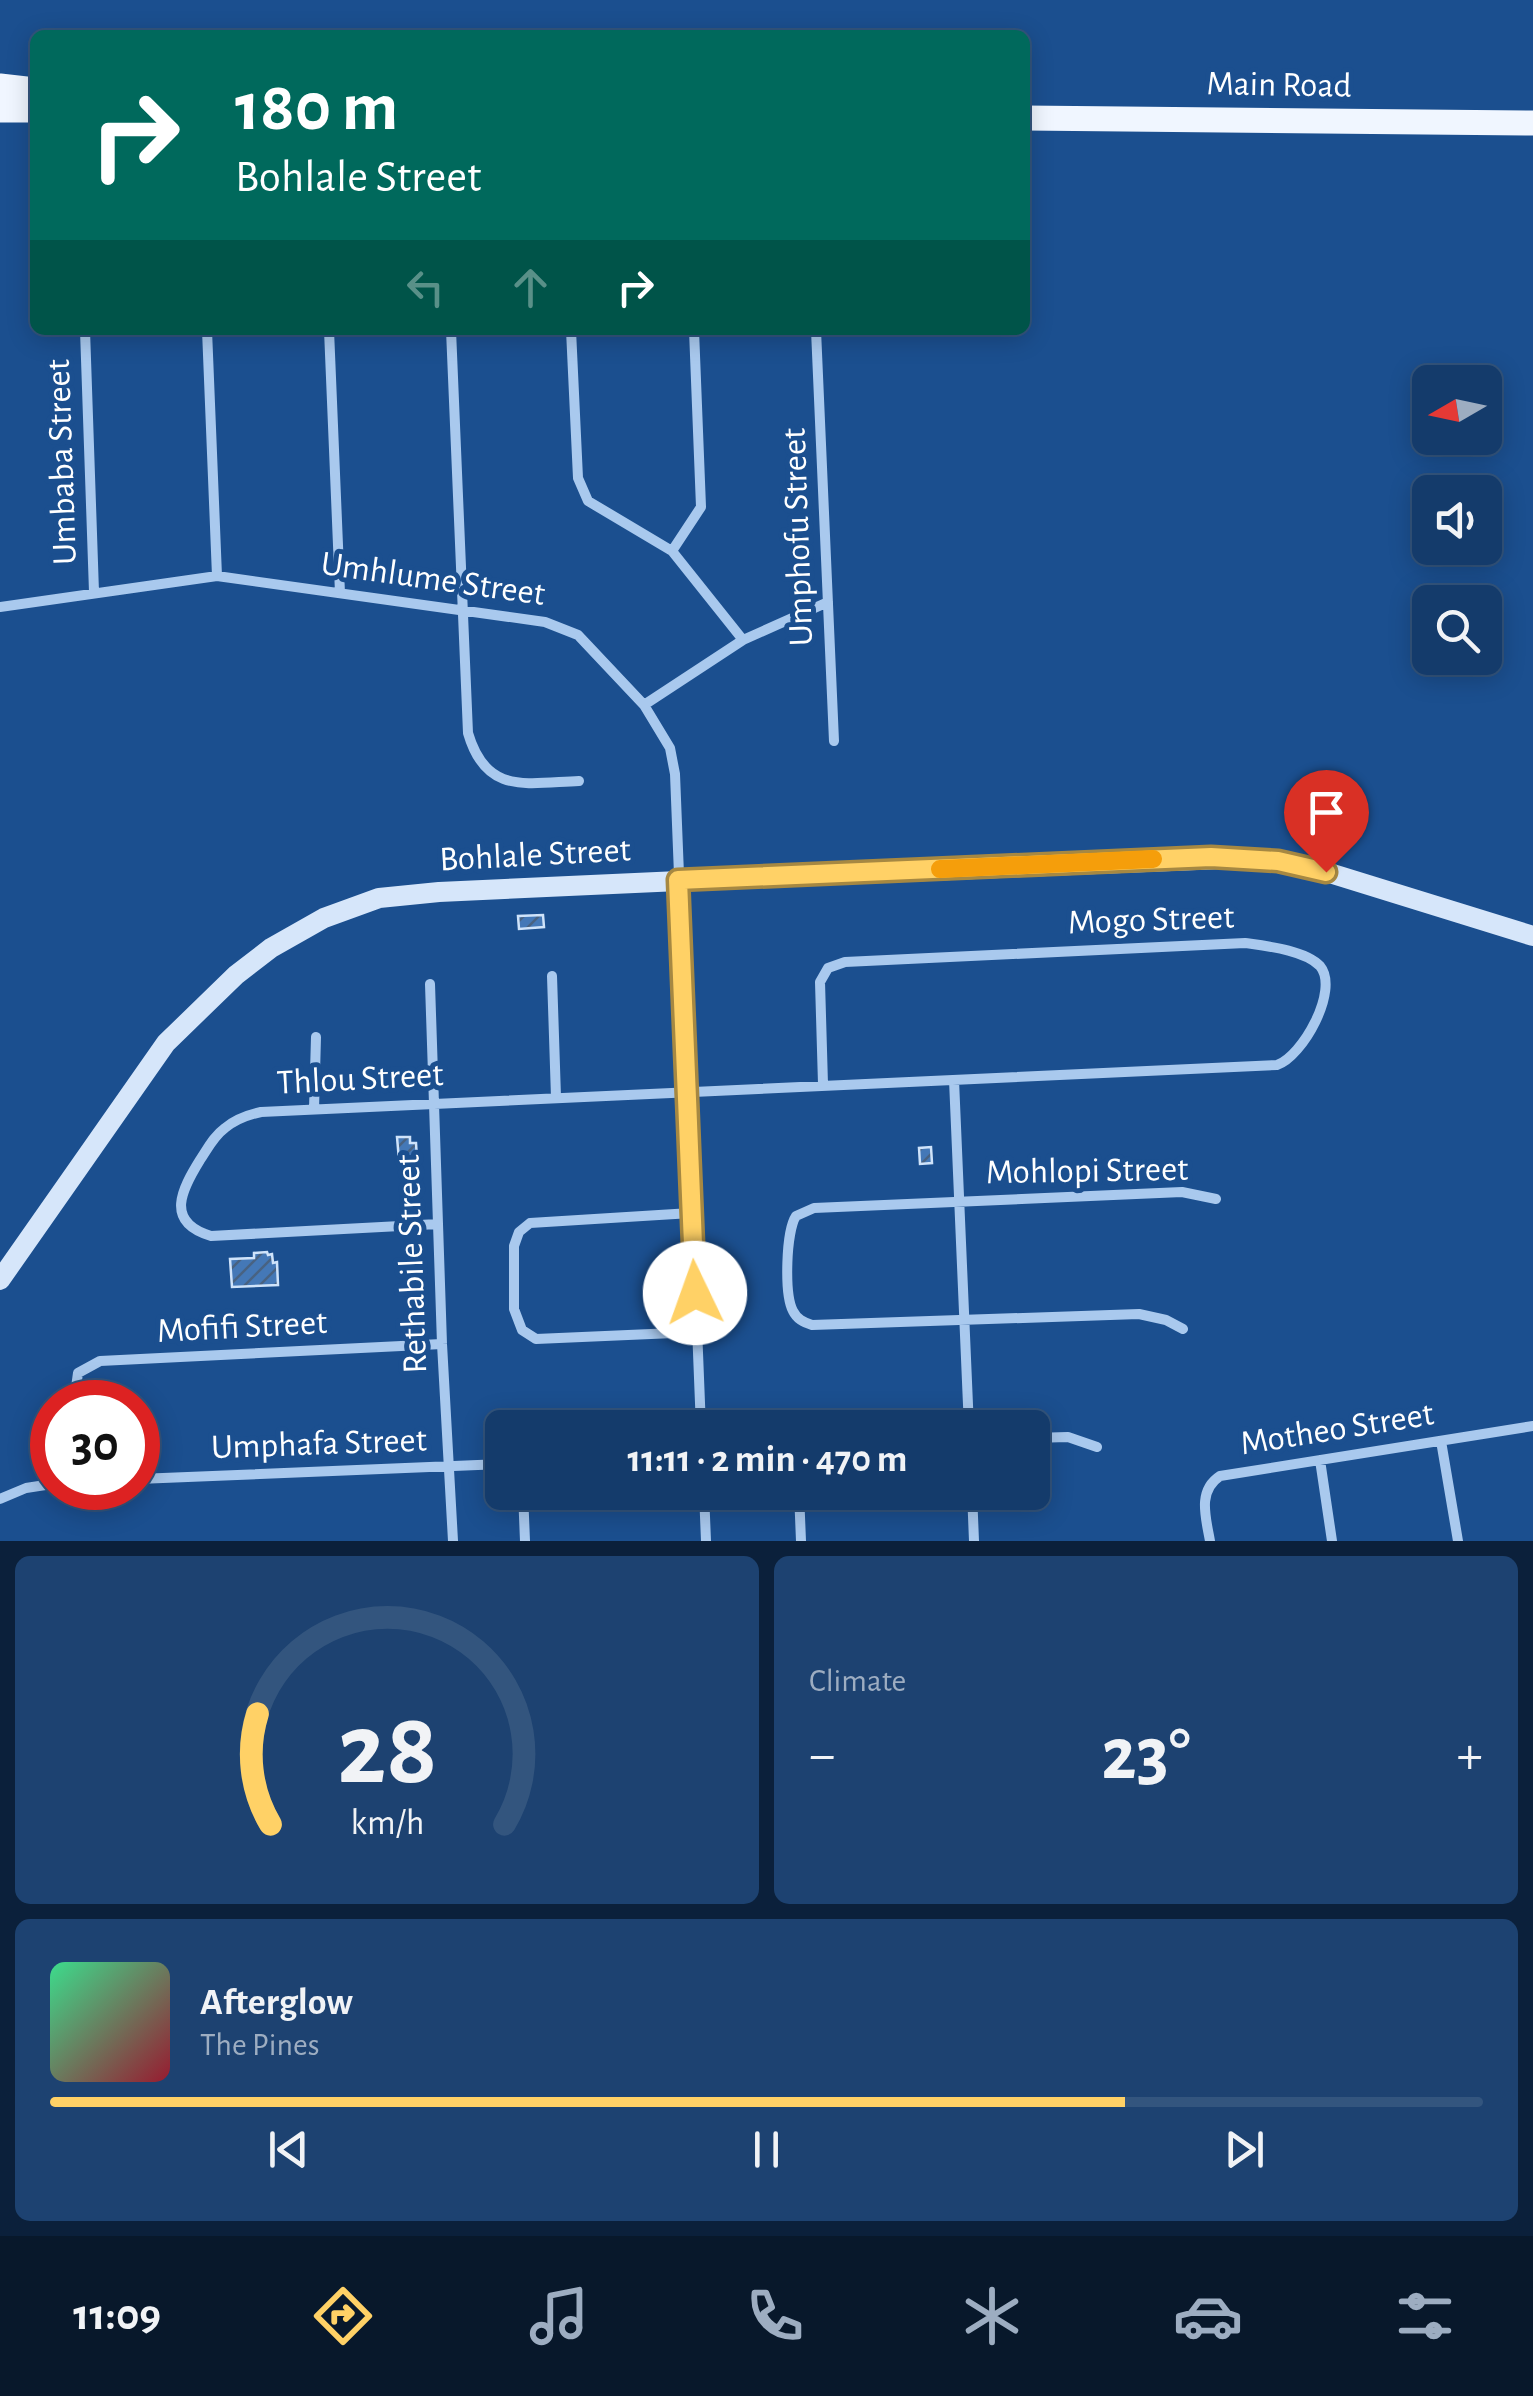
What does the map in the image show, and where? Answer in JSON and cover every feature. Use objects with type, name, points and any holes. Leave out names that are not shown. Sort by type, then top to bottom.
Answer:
[{"type":"main road","points":[[0,86],[30,89]]},
{"type":"main road","points":[[0,110],[30,110]]},
{"type":"main road","name":"Main Road","points":[[1030,118],[1533,123]]},
{"type":"street","name":"Umbaba Street","points":[[85,335],[94,592]]},
{"type":"street","points":[[207,335],[217,576]]},
{"type":"street","points":[[328,335],[340,593]]},
{"type":"street","points":[[451,335],[468,734],[474,755],[501,780],[579,781]]},
{"type":"street","name":"Umphofu Street","points":[[571,335],[578,478],[584,495],[672,551],[744,640]]},
{"type":"street","points":[[672,551],[700,507],[694,335]]},
{"type":"street","name":"Umphofu Street","points":[[816,335],[834,741]]},
{"type":"street","name":"Umhlume Street","points":[[0,608],[217,576],[546,622],[578,635],[644,705],[674,760],[700,1410]]},
{"type":"street","points":[[644,705],[744,640],[828,602]]},
{"type":"street","name":"Bohlale Street","points":[[0,1280],[166,1043],[236,975],[293,933],[380,898],[678,880],[1246,858],[1307,866],[1533,936]]},
{"type":"street","name":"Mogo Street","points":[[686,1092],[1283,1063],[1294,1057],[1305,1042],[1325,995],[1324,975],[1320,966],[1304,957],[1245,943],[845,962],[828,968],[820,982],[823,1084]]},
{"type":"street","points":[[552,976],[556,1097]]},
{"type":"street","name":"Rethabile Street","points":[[430,984],[453,1541]]},
{"type":"street","points":[[314,1109],[316,1036]]},
{"type":"street","points":[[954,1080],[968,1410]]},
{"type":"street","name":"Thlou Street","points":[[438,1224],[211,1236],[188,1222],[180,1204],[182,1190],[218,1134],[247,1115],[686,1092]]},
{"type":"street","name":"Mohlopi Street","points":[[962,1321],[824,1327],[802,1322],[794,1314],[790,1297],[791,1223],[804,1211],[958,1200],[1182,1192],[1216,1199]]},
{"type":"street","points":[[691,1213],[530,1223],[519,1232],[514,1246],[514,1308],[522,1330],[536,1340],[696,1332]]},
{"type":"street","points":[[962,1321],[1139,1314],[1166,1320],[1183,1329]]},
{"type":"street","name":"Mofifi Street","points":[[77,1380],[78,1373],[100,1361],[442,1344]]},
{"type":"street","name":"Motheo Street","points":[[1210,1541],[1205,1499],[1212,1482],[1230,1473],[1533,1426]]},
{"type":"street","points":[[1050,1438],[1068,1437],[1096,1447]]},
{"type":"street","points":[[1441,1442],[1458,1541]]},
{"type":"street","points":[[1320,1460],[1332,1541]]},
{"type":"street","name":"Umphafa Street","points":[[160,1479],[485,1465]]},
{"type":"street","points":[[0,1499],[30,1487]]},
{"type":"street","points":[[524,1510],[525,1541]]},
{"type":"street","points":[[705,1510],[706,1541]]},
{"type":"street","points":[[799,1510],[800,1541]]},
{"type":"street","points":[[973,1510],[974,1541]]},
{"type":"building","points":[[543,915],[544,927],[519,929],[518,916]]},
{"type":"building","points":[[397,1137],[410,1137],[410,1143],[416,1143],[417,1159],[399,1160]]},
{"type":"building","points":[[931,1147],[932,1163],[920,1164],[919,1148]]},
{"type":"building","points":[[254,1253],[272,1254],[273,1263],[277,1262],[278,1285],[232,1287],[230,1259],[254,1258]]},
{"type":"slow traffic","points":[[940,869],[1153,859]]},
{"type":"route","points":[[695,1293],[678,880],[1211,857],[1278,861],[1326,872]]}]
